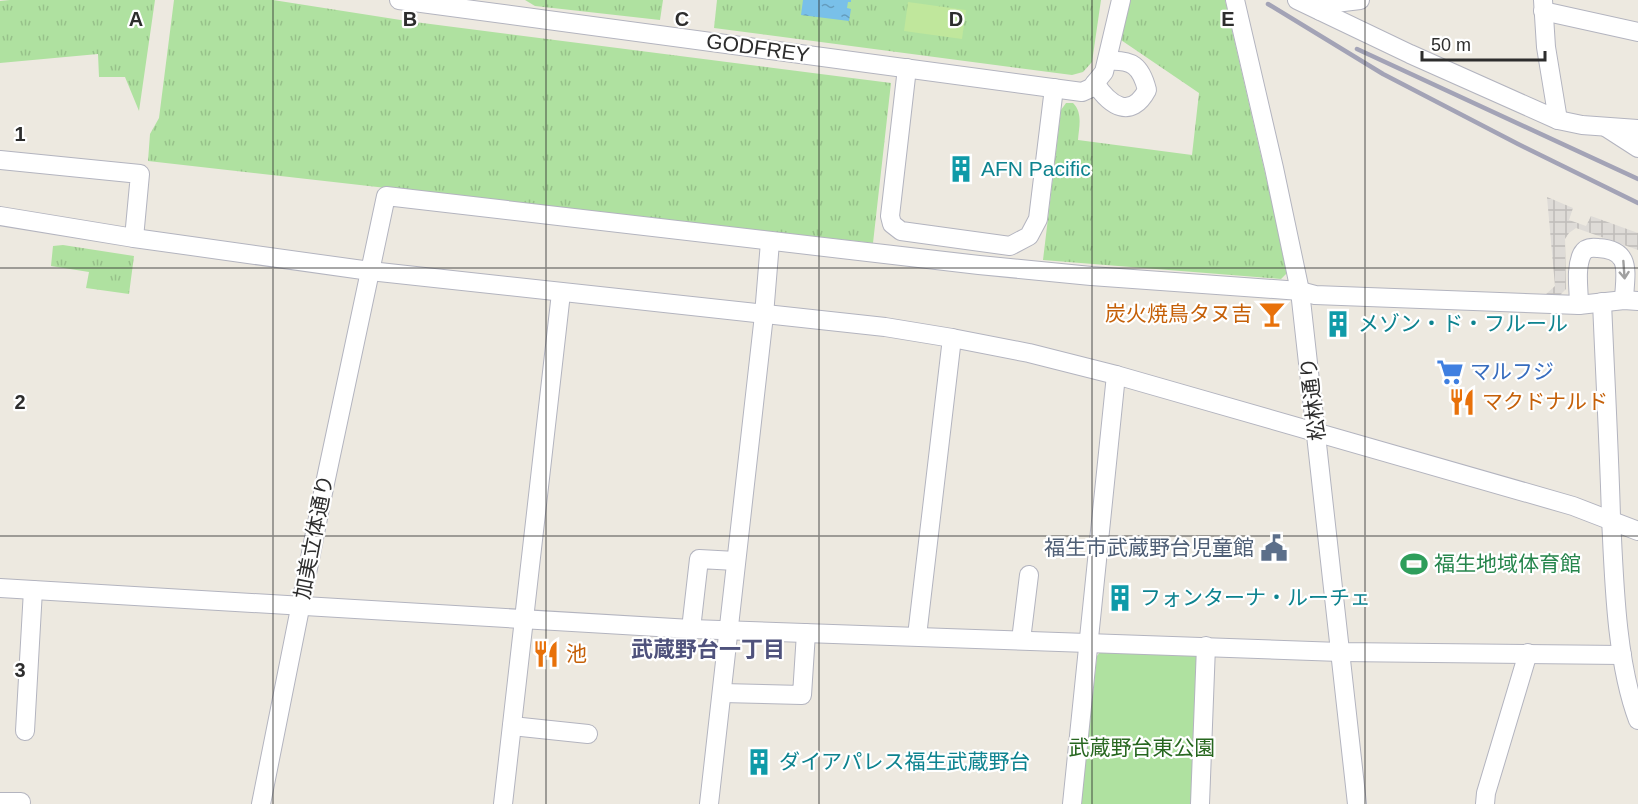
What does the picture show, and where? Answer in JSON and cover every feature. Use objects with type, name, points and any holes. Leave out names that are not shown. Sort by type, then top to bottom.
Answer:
[{"type":"street","name":"GODFREY","points":[[399,0],[502,6],[907,68],[1054,88],[1088,87]]},
{"type":"street","points":[[1107,61],[1125,62],[1142,73],[1147,90],[1142,99],[1133,107],[1123,108],[1088,87],[1104,72],[1121,0]]},
{"type":"street","name":"松林通り","points":[[1235,0],[1270,148],[1300,291],[1357,804]]},
{"type":"street","points":[[1298,0],[1410,54],[1558,120],[1638,129]]},
{"type":"street","points":[[1320,11],[1327,4],[1360,0]]},
{"type":"street","points":[[1558,120],[1546,47],[1543,6],[1638,32]]},
{"type":"street","points":[[907,68],[890,216],[892,224],[901,231],[1010,246],[1029,236],[1038,219],[1054,88]]},
{"type":"street","points":[[1606,127],[1638,148]]},
{"type":"street","points":[[0,160],[140,174],[134,238]]},
{"type":"street","name":"加美立体通り","points":[[261,804],[331,453],[387,196],[770,242]]},
{"type":"street","points":[[0,216],[370,272],[885,327],[952,338],[1029,353],[1116,375],[1573,506],[1638,531]]},
{"type":"street","points":[[709,804],[764,315],[770,242],[1091,276],[1300,291],[1327,295],[1580,305],[1631,300],[1625,264],[1619,253],[1608,248],[1590,247],[1583,251],[1578,265],[1580,305]]},
{"type":"street","points":[[503,804],[561,293]]},
{"type":"street","points":[[1602,302],[1612,558],[1623,655],[1631,703],[1638,720]]},
{"type":"street","points":[[917,636],[952,338]]},
{"type":"street","points":[[1072,804],[1116,375]]},
{"type":"street","points":[[691,629],[699,559],[735,561]]},
{"type":"street","points":[[1021,640],[1029,576]]},
{"type":"street","points":[[0,588],[691,629],[1340,652],[1623,655]]},
{"type":"street","points":[[25,731],[33,590]]},
{"type":"street","points":[[722,693],[802,695],[806,633]]},
{"type":"street","points":[[1200,804],[1206,646]]},
{"type":"street","points":[[1485,804],[1486,793],[1528,653]]},
{"type":"street","points":[[512,726],[588,734]]},
{"type":"street","points":[[0,802],[21,802]]},
{"type":"green space","points":[[155,0],[139,111],[125,77],[99,77],[98,54],[0,63],[0,1]]},
{"type":"green space","points":[[174,0],[273,0],[407,21],[891,83],[873,243],[148,161],[150,134],[159,118]]},
{"type":"green space","points":[[525,0],[663,0],[660,20],[535,6]]},
{"type":"green space","points":[[717,0],[1101,0],[1092,62],[1083,72],[1072,75],[714,28]]},
{"type":"green space","points":[[1119,0],[1225,0],[1288,272],[1281,279],[1043,260],[1061,110],[1066,103],[1073,103],[1078,111],[1080,120],[1078,140],[1192,155],[1199,93],[1118,38]]},
{"type":"green space","points":[[908,2],[966,10],[962,39],[904,31]]},
{"type":"green space","points":[[63,245],[134,256],[129,294],[86,288],[89,272],[51,266],[53,246]]},
{"type":"green space","name":"武蔵野台東公園","points":[[1100,652],[1196,652],[1201,657],[1195,804],[1081,804],[1097,656]]},
{"type":"shaded area","points":[[1547,197],[1573,208],[1569,220],[1586,226],[1591,216],[1638,233],[1638,250],[1576,228],[1565,239],[1566,289],[1559,296],[1545,295],[1555,286]]},
{"type":"water","points":[[803,0],[851,0],[847,8],[851,9],[849,21],[801,15]]},
{"type":"railway","points":[[1268,4],[1383,74],[1638,203]]},
{"type":"railway","points":[[1357,49],[1638,179]]},
{"type":"place","name":"AFN Pacific","points":[[961,169]]},
{"type":"place","name":"炭火焼鳥タヌ吉","points":[[1272,314]]},
{"type":"place","name":"メゾン・ド・フルール","points":[[1338,324]]},
{"type":"place","name":"マルフジ","points":[[1450,372]]},
{"type":"place","name":"マクドナルド","points":[[1462,402]]},
{"type":"place","name":"福生市武蔵野台児童館","points":[[1274,548]]},
{"type":"place","name":"福生地域体育館","points":[[1414,564]]},
{"type":"place","name":"フォンターナ・ルーチェ","points":[[1120,598]]},
{"type":"place","name":"池","points":[[546,654]]},
{"type":"place","name":"ダイアパレス福生武蔵野台","points":[[759,762]]},
{"type":"district","name":"武蔵野台一丁目","points":[[708,649]]}]
